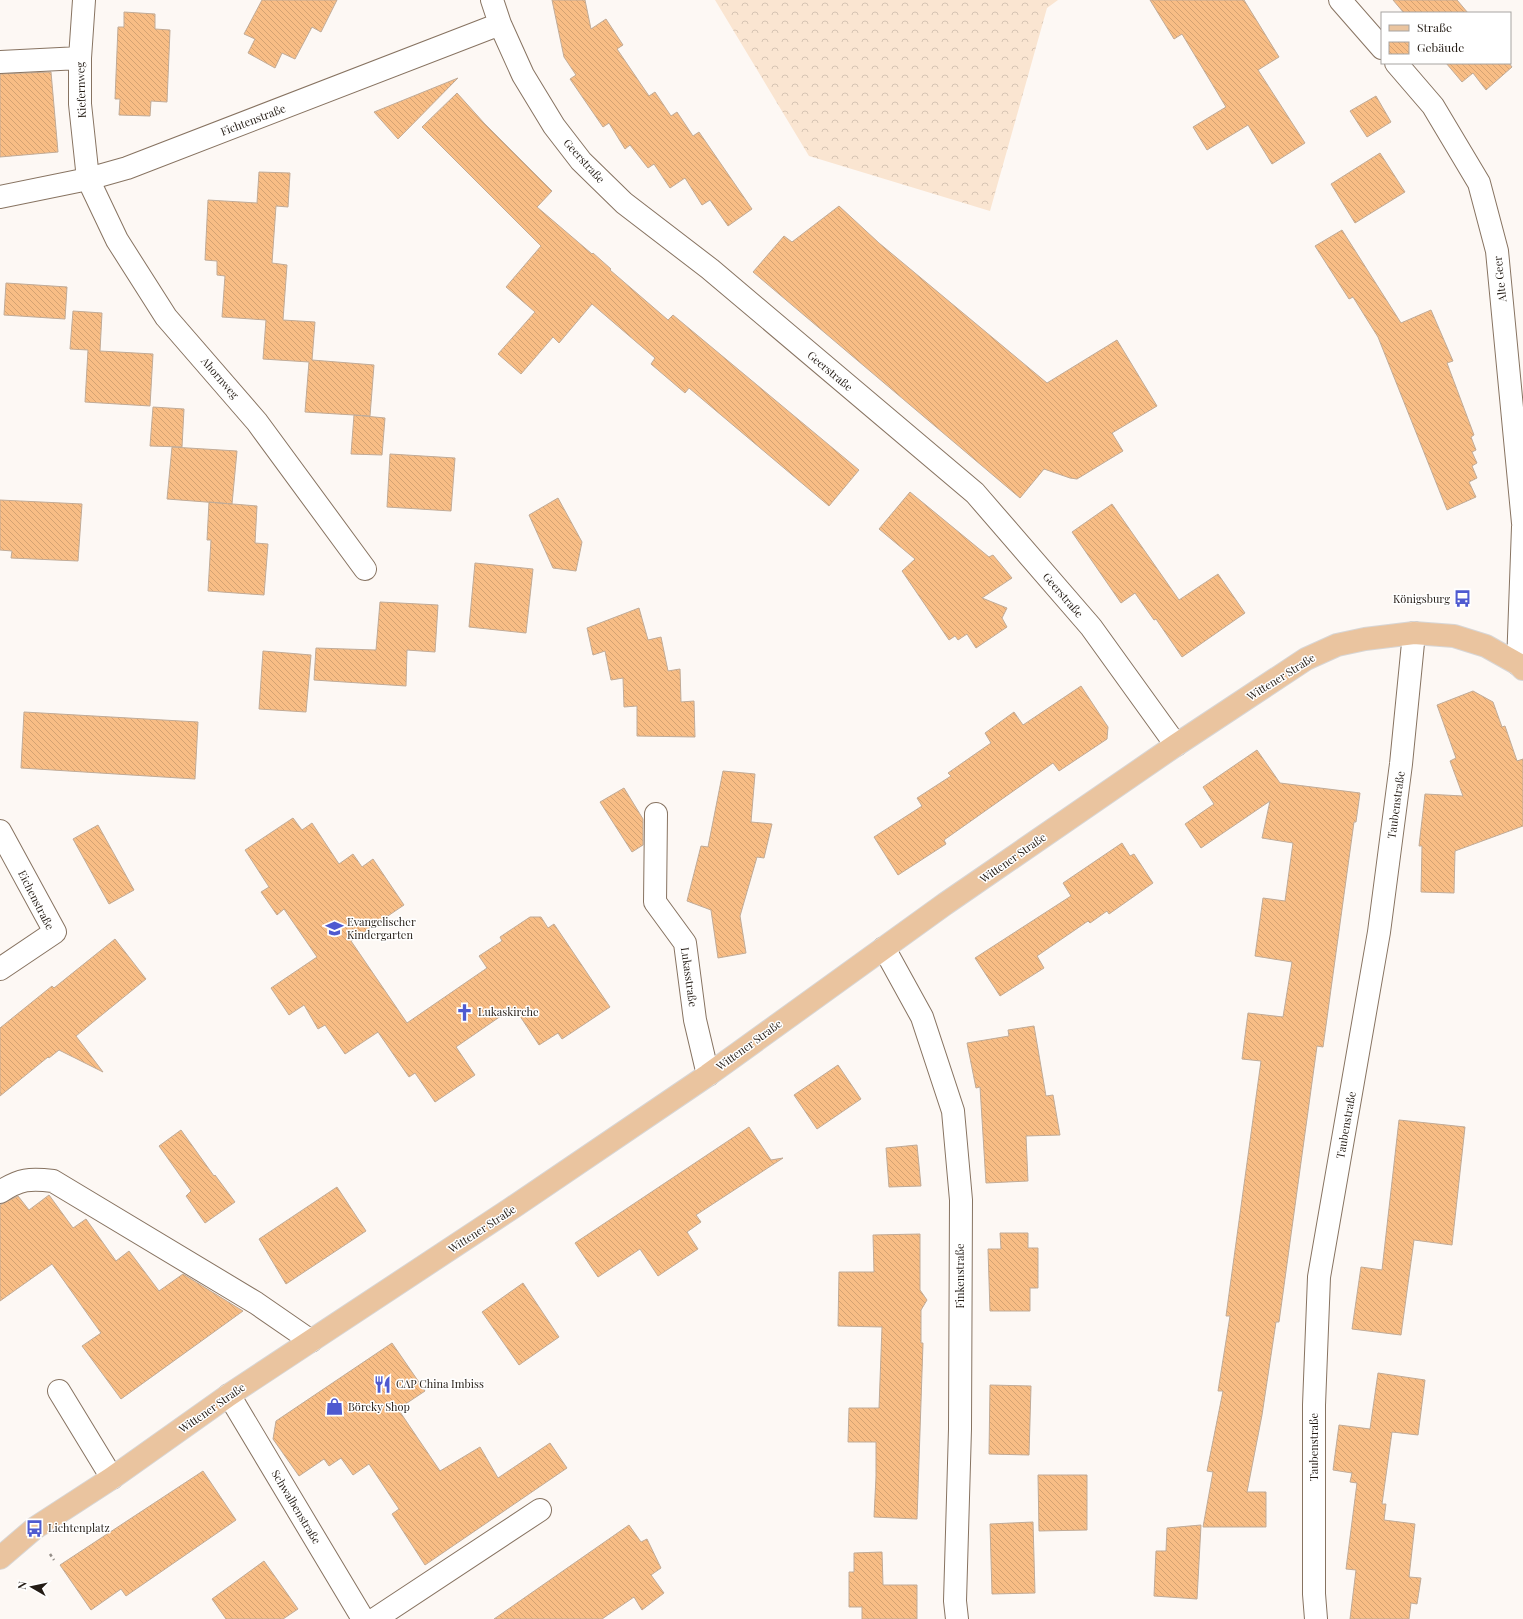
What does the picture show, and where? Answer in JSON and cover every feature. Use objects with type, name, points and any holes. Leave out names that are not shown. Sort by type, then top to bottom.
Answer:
[{"type":"main road","name":"Wittener Straße","points":[[0,1558],[35,1528],[112,1478],[229,1395],[512,1208],[708,1075],[884,948],[1176,745],[1306,659],[1344,643],[1365,639],[1414,634],[1454,636],[1486,646],[1520,666]]},
{"type":"street","name":"Kiefernweg","points":[[84,0],[80,58],[80,104],[88,179]]},
{"type":"street","name":"Geerstraße","points":[[492,0],[500,24],[523,76],[554,126],[581,161],[624,203],[710,269],[975,493],[1091,627],[1176,745]]},
{"type":"street","points":[[1340,0],[1381,47]]},
{"type":"street","name":"Fichtenstraße","points":[[0,197],[88,179],[127,168],[500,24]]},
{"type":"street","points":[[0,62],[80,58]]},
{"type":"street","name":"Alte Geer","points":[[1397,64],[1433,106],[1479,183],[1497,252],[1518,420],[1523,523]]},
{"type":"street","name":"Ahornweg","points":[[88,179],[117,240],[166,317],[257,422],[365,569]]},
{"type":"street","points":[[1520,666],[1523,528]]},
{"type":"street","name":"Taubenstraße","points":[[1316,1619],[1314,1586],[1314,1405],[1319,1277],[1379,932],[1401,764],[1414,634]]},
{"type":"street","name":"Lukasstraße","points":[[656,814],[655,902],[685,943],[695,1020],[708,1075]]},
{"type":"street","name":"Eichenstraße","points":[[0,832],[55,932],[0,969]]},
{"type":"street","name":"Finkenstraße","points":[[884,948],[922,1017],[953,1111],[961,1200],[960,1429],[955,1600],[957,1619]]},
{"type":"street","points":[[0,1192],[12,1184],[33,1179],[53,1181],[256,1303],[311,1341]]},
{"type":"street","points":[[59,1391],[112,1478]]},
{"type":"street","name":"Schwalbenstraße","points":[[229,1395],[363,1619]]},
{"type":"street","points":[[375,1619],[540,1510]]},
{"type":"green space","points":[[715,0],[1058,0],[1047,8],[990,211],[809,156]]},
{"type":"building","points":[[262,0],[337,0],[321,32],[312,27],[295,59],[282,53],[275,68],[248,53],[255,39],[244,34]]},
{"type":"building","points":[[552,0],[585,0],[591,29],[606,19],[623,45],[617,49],[649,96],[655,92],[671,116],[677,112],[693,136],[699,132],[752,209],[728,226],[710,200],[702,205],[685,178],[670,188],[654,164],[648,168],[630,145],[625,149],[609,123],[603,127],[570,79],[576,75],[564,57]]},
{"type":"building","points":[[1150,0],[1244,0],[1279,57],[1258,70],[1305,143],[1272,164],[1248,125],[1207,150],[1193,127],[1226,107],[1182,34],[1174,39]]},
{"type":"building","points":[[1393,0],[1457,0],[1467,12],[1403,12]]},
{"type":"building","points":[[124,12],[155,14],[155,29],[170,30],[167,102],[151,101],[150,116],[119,115],[120,99],[115,99],[118,27],[124,27]]},
{"type":"building","points":[[1447,64],[1510,64],[1512,67],[1486,90],[1473,73],[1462,82]]},
{"type":"building","points":[[51,72],[58,152],[0,157],[0,74]]},
{"type":"building","points":[[458,78],[398,139],[374,112]]},
{"type":"building","points":[[457,93],[484,123],[552,191],[537,207],[592,254],[593,253],[611,269],[610,270],[668,320],[673,315],[859,470],[829,506],[689,388],[685,393],[651,364],[655,358],[592,304],[559,343],[553,337],[521,374],[498,354],[535,312],[506,287],[541,246],[422,127]]},
{"type":"building","points":[[1376,96],[1391,122],[1367,137],[1350,111]]},
{"type":"building","points":[[1380,153],[1405,192],[1355,223],[1331,184]]},
{"type":"building","points":[[259,172],[290,173],[288,207],[276,206],[272,263],[287,265],[283,320],[315,322],[312,360],[374,365],[370,416],[305,412],[309,362],[263,359],[266,320],[222,317],[225,276],[217,275],[217,261],[205,260],[208,200],[257,203]]},
{"type":"building","points":[[839,206],[879,243],[1047,383],[1117,340],[1157,406],[1112,433],[1123,451],[1077,479],[1044,469],[1020,498],[753,272],[784,236],[792,242]]},
{"type":"building","points":[[1342,230],[1401,323],[1431,310],[1453,361],[1447,363],[1474,435],[1471,437],[1476,450],[1472,452],[1477,463],[1472,466],[1477,478],[1469,482],[1476,497],[1447,510],[1378,337],[1353,297],[1349,299],[1315,246]]},
{"type":"building","points":[[6,283],[67,287],[65,319],[4,315]]},
{"type":"building","points":[[73,311],[102,313],[100,351],[153,354],[150,406],[85,402],[88,350],[70,349]]},
{"type":"building","points":[[153,407],[184,409],[182,447],[150,446]]},
{"type":"building","points":[[354,415],[385,418],[382,455],[351,454]]},
{"type":"building","points":[[172,447],[237,451],[232,504],[167,499]]},
{"type":"building","points":[[390,454],[455,458],[451,511],[387,507]]},
{"type":"building","points":[[910,492],[989,557],[993,555],[1012,578],[982,598],[1007,608],[1002,618],[1007,627],[976,648],[967,634],[958,640],[955,636],[949,640],[902,571],[915,559],[879,529]]},
{"type":"building","points":[[558,498],[582,542],[576,571],[553,568],[529,515]]},
{"type":"building","points":[[0,500],[82,504],[78,561],[11,558],[12,551],[0,550]]},
{"type":"building","points":[[209,502],[257,506],[255,543],[268,544],[264,595],[208,591],[211,540],[207,540]]},
{"type":"building","points":[[1112,504],[1179,600],[1218,574],[1245,613],[1182,657],[1156,619],[1154,620],[1135,593],[1121,603],[1072,532]]},
{"type":"building","points":[[475,563],[533,569],[526,633],[469,627]]},
{"type":"building","points":[[380,602],[438,605],[435,652],[407,650],[406,686],[314,680],[316,648],[376,650]]},
{"type":"building","points":[[639,608],[648,640],[661,637],[668,671],[680,669],[681,702],[694,701],[695,737],[637,736],[637,706],[624,707],[623,678],[611,680],[605,651],[593,655],[587,628]]},
{"type":"building","points":[[263,651],[311,655],[306,712],[259,709]]},
{"type":"building","points":[[1081,686],[1108,727],[1107,739],[1059,771],[1053,763],[944,840],[946,844],[898,875],[874,837],[922,806],[917,798],[951,776],[948,773],[991,743],[985,733],[1014,712],[1023,725]]},
{"type":"building","points":[[1473,691],[1493,702],[1502,727],[1505,726],[1517,761],[1523,759],[1523,826],[1455,851],[1454,893],[1421,892],[1422,846],[1419,846],[1425,794],[1463,796],[1450,761],[1456,758],[1437,705]]},
{"type":"building","points":[[24,712],[198,722],[195,779],[21,768]]},
{"type":"building","points":[[1257,750],[1280,783],[1360,793],[1356,822],[1354,822],[1323,1047],[1317,1046],[1279,1322],[1276,1322],[1262,1415],[1247,1492],[1266,1492],[1266,1527],[1203,1527],[1213,1472],[1207,1471],[1223,1391],[1218,1391],[1230,1316],[1226,1316],[1261,1061],[1242,1059],[1248,1013],[1283,1017],[1292,962],[1255,956],[1263,898],[1285,901],[1293,843],[1262,838],[1270,801],[1201,848],[1185,824],[1214,804],[1203,787]]},
{"type":"building","points":[[723,771],[755,774],[751,822],[772,824],[764,858],[757,857],[740,916],[746,953],[718,958],[711,910],[687,901],[701,846],[708,847]]},
{"type":"building","points":[[624,788],[643,819],[643,845],[632,852],[600,802]]},
{"type":"building","points":[[293,818],[302,830],[312,823],[339,864],[353,854],[362,867],[373,859],[404,905],[351,941],[407,1023],[487,968],[479,956],[502,941],[500,937],[530,917],[541,917],[548,928],[554,924],[610,1007],[562,1039],[558,1033],[539,1045],[514,1007],[456,1047],[475,1075],[435,1102],[415,1073],[409,1077],[378,1032],[345,1054],[325,1025],[318,1029],[304,1005],[289,1015],[271,988],[317,957],[284,909],[277,915],[261,892],[269,887],[245,850]]},
{"type":"building","points":[[98,825],[134,890],[109,904],[73,839]]},
{"type":"building","points":[[1122,843],[1130,856],[1134,854],[1153,883],[1109,914],[1107,911],[1090,923],[1088,921],[1037,956],[1044,968],[1000,996],[975,958],[1071,896],[1063,883]]},
{"type":"building","points":[[115,939],[146,979],[76,1036],[103,1072],[59,1050],[49,1058],[48,1057],[0,1096],[0,1028],[52,986],[54,988]]},
{"type":"building","points":[[1034,1026],[1046,1096],[1053,1095],[1060,1135],[1026,1136],[1028,1181],[986,1183],[980,1087],[976,1088],[967,1043],[1009,1036],[1008,1030]]},
{"type":"building","points":[[838,1065],[861,1099],[817,1129],[794,1095]]},
{"type":"building","points":[[1399,1120],[1465,1127],[1452,1245],[1414,1240],[1401,1335],[1352,1329],[1361,1267],[1382,1270]]},
{"type":"building","points":[[749,1127],[771,1160],[783,1158],[696,1215],[701,1222],[687,1232],[698,1249],[658,1276],[640,1249],[598,1277],[575,1243]]},
{"type":"building","points":[[181,1130],[214,1176],[215,1175],[235,1202],[205,1223],[186,1196],[191,1191],[159,1146]]},
{"type":"building","points":[[917,1145],[921,1186],[889,1187],[886,1148]]},
{"type":"building","points":[[337,1187],[366,1231],[286,1284],[259,1239]]},
{"type":"building","points":[[49,1195],[73,1228],[86,1219],[116,1261],[129,1251],[159,1291],[183,1274],[243,1311],[121,1399],[82,1346],[101,1333],[52,1264],[0,1301],[0,1205],[18,1196],[29,1210]]},
{"type":"building","points":[[1000,1233],[1028,1233],[1028,1248],[1038,1248],[1038,1288],[1030,1288],[1030,1311],[990,1311],[988,1249],[1001,1249]]},
{"type":"building","points":[[920,1234],[920,1290],[927,1300],[921,1310],[921,1343],[923,1343],[917,1519],[874,1517],[876,1442],[848,1442],[849,1408],[879,1408],[882,1327],[838,1326],[839,1272],[874,1272],[873,1235]]},
{"type":"building","points":[[523,1283],[559,1337],[519,1365],[482,1312]]},
{"type":"building","points":[[392,1343],[425,1391],[398,1409],[440,1471],[480,1447],[498,1478],[550,1443],[567,1468],[425,1565],[392,1514],[399,1509],[369,1464],[353,1475],[341,1458],[329,1466],[324,1459],[299,1476],[273,1439],[276,1421]]},
{"type":"building","points":[[1378,1373],[1425,1380],[1418,1435],[1392,1432],[1382,1504],[1386,1504],[1384,1520],[1415,1524],[1409,1577],[1421,1578],[1417,1604],[1411,1603],[1409,1619],[1350,1619],[1356,1570],[1346,1569],[1357,1483],[1350,1482],[1352,1473],[1333,1470],[1339,1425],[1370,1429]]},
{"type":"building","points":[[990,1385],[1031,1386],[1029,1455],[989,1454]]},
{"type":"building","points":[[203,1471],[236,1520],[126,1596],[121,1589],[91,1610],[60,1565]]},
{"type":"building","points":[[1038,1475],[1087,1475],[1087,1530],[1039,1531]]},
{"type":"building","points":[[1033,1522],[1035,1593],[992,1594],[990,1524]]},
{"type":"building","points":[[629,1525],[641,1542],[647,1539],[661,1568],[651,1575],[664,1593],[642,1610],[634,1597],[602,1619],[494,1619]]},
{"type":"building","points":[[1201,1525],[1197,1599],[1154,1596],[1156,1551],[1166,1551],[1167,1528]]},
{"type":"building","points":[[882,1552],[883,1585],[917,1585],[917,1619],[862,1619],[862,1607],[849,1607],[849,1572],[854,1572],[854,1553]]},
{"type":"building","points":[[264,1561],[298,1609],[283,1619],[226,1619],[212,1599]]},
{"type":"place","name":"Königsburg","points":[[1463,599]]},
{"type":"place","name":"Evangelischer Kindergarten","points":[[334,928]]},
{"type":"place","name":"Lukaskirche","points":[[465,1012]]},
{"type":"place","name":"CAP China Imbiss","points":[[383,1384]]},
{"type":"place","name":"Böreky Shop","points":[[335,1407]]},
{"type":"place","name":"Lichtenplatz","points":[[35,1528]]}]
